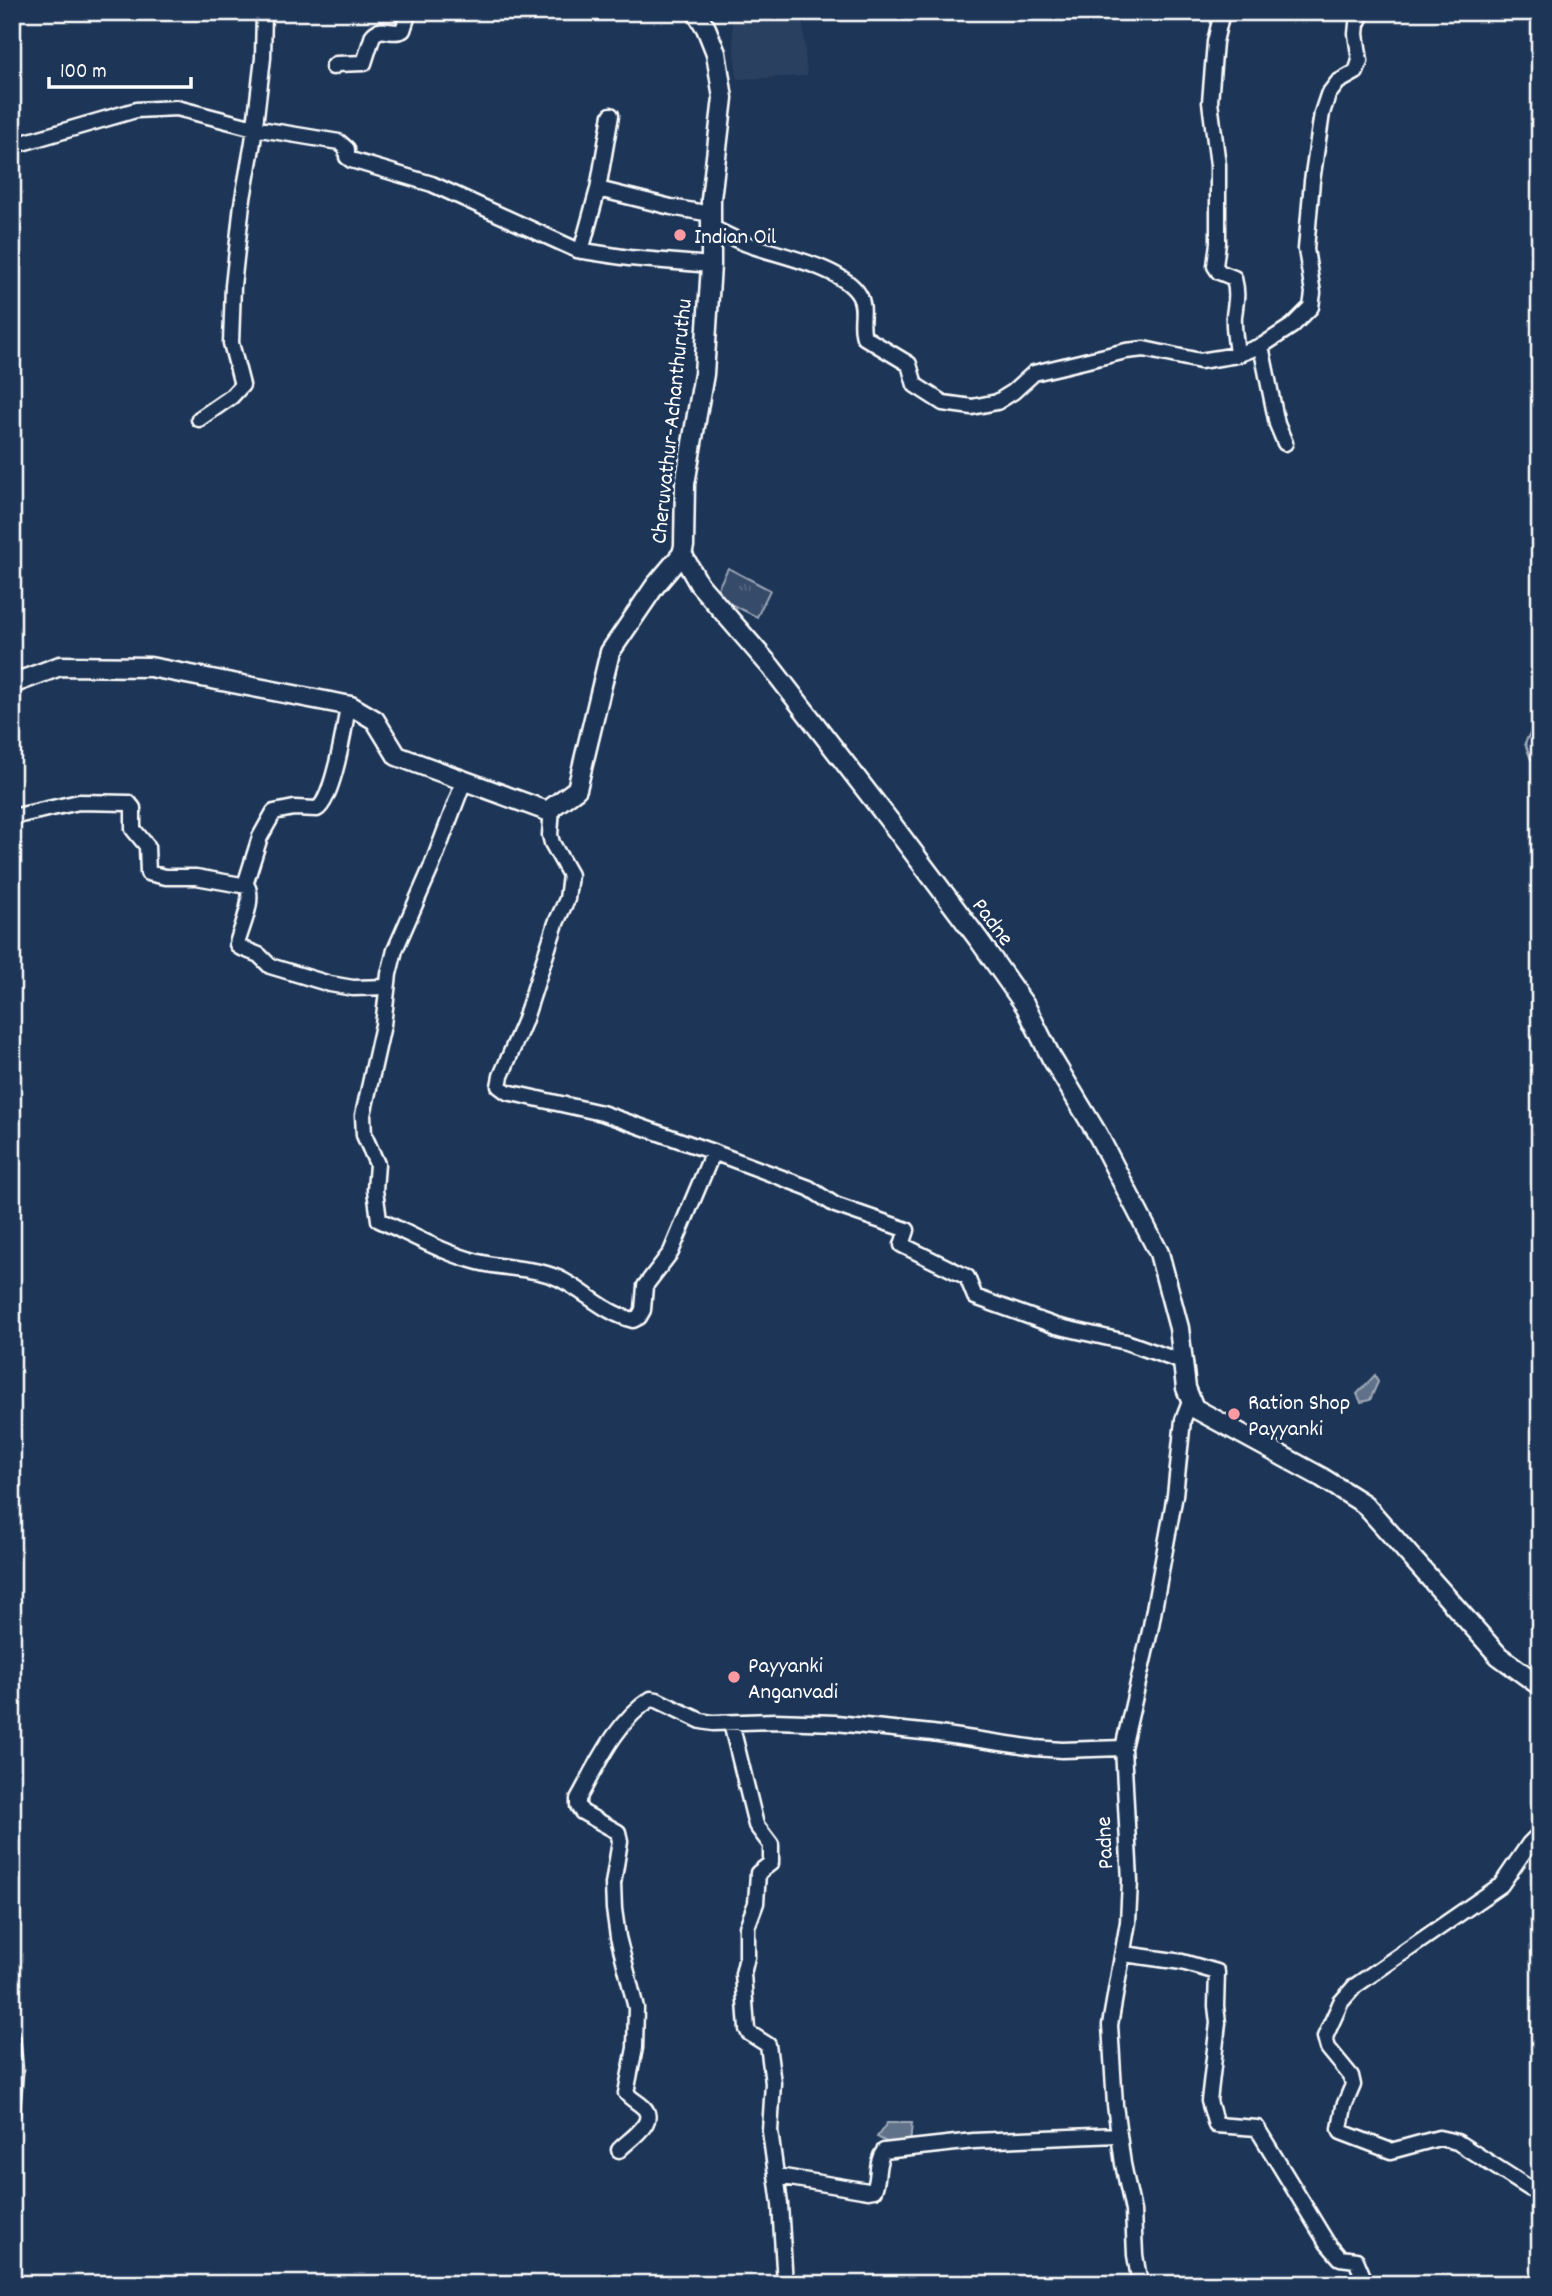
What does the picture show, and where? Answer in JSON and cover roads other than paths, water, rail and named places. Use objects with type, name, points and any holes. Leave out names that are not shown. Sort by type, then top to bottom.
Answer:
[{"type":"main road","points":[[682,12],[716,52]]},
{"type":"main road","name":"Cheruvathur-Achanthuruthu","points":[[552,807],[577,789],[610,652],[655,586],[682,554],[685,484],[704,374],[711,220],[723,98],[716,52],[699,16]]},
{"type":"main road","name":"Padne","points":[[682,554],[699,583],[771,667],[892,824],[1026,1007],[1160,1253],[1179,1328],[1190,1402]]},
{"type":"main road","points":[[12,684],[60,666],[150,667],[348,705],[375,720],[397,756],[547,811],[552,807]]},
{"type":"main road","points":[[1190,1402],[1203,1415],[1321,1477],[1364,1504],[1499,1656],[1540,1686]]},
{"type":"street","points":[[199,419],[231,397],[242,385],[231,343],[233,286],[263,58],[264,12]]},
{"type":"street","points":[[333,67],[336,64],[364,63],[373,35],[382,30],[403,30],[409,12]]},
{"type":"street","points":[[1222,12],[1215,42],[1210,102],[1218,165],[1218,243],[1215,266],[1219,272],[1234,278],[1238,303],[1234,317],[1237,355]]},
{"type":"street","points":[[598,189],[711,220],[747,244],[829,272],[847,281],[858,294],[865,313],[861,328],[863,337],[909,364],[915,385],[943,403],[972,407],[997,402],[1034,373],[1126,351],[1144,349],[1200,361],[1237,355],[1261,346],[1292,326],[1311,307],[1312,293],[1306,249],[1321,121],[1328,95],[1338,82],[1356,72],[1360,61],[1357,24],[1363,12]]},
{"type":"street","points":[[12,146],[136,110],[177,108],[254,128],[339,142],[347,149],[348,158],[351,160],[432,184],[581,251],[711,265]]},
{"type":"street","points":[[581,251],[598,189],[611,115]]},
{"type":"street","points":[[1261,346],[1277,424],[1284,443]]},
{"type":"street","points":[[245,885],[260,837],[274,812],[294,808],[317,809],[324,802],[341,745],[348,705]]},
{"type":"street","points":[[464,780],[431,868],[395,950],[387,987],[383,1025],[363,1115],[364,1135],[377,1164],[374,1190],[379,1220],[442,1250],[479,1262],[531,1270],[557,1278],[597,1303],[633,1320],[639,1317],[643,1310],[645,1286],[671,1252],[713,1152]]},
{"type":"street","points":[[12,817],[79,802],[129,803],[132,808],[133,829],[148,846],[148,873],[245,885],[251,891],[251,901],[237,944],[239,947],[259,955],[270,966],[330,984],[353,988],[387,987]]},
{"type":"street","points":[[552,807],[552,843],[570,875],[567,899],[556,923],[524,1022],[499,1086],[507,1093],[601,1113],[809,1188],[835,1205],[907,1230],[902,1245],[967,1277],[975,1297],[1056,1326],[1126,1342],[1185,1363]]},
{"type":"street","name":"Padne","points":[[1140,2284],[1135,2255],[1133,2211],[1118,2135],[1110,2025],[1124,1954],[1130,1881],[1124,1748],[1150,1631],[1175,1495],[1183,1420],[1190,1402]]},
{"type":"street","points":[[618,2150],[646,2123],[649,2116],[646,2109],[626,2092],[635,2049],[636,2008],[618,1937],[614,1909],[613,1884],[620,1841],[618,1832],[582,1812],[578,1799],[619,1731],[635,1712],[651,1699],[701,1721],[836,1723],[1035,1748],[1124,1748]]},
{"type":"street","points":[[731,1723],[756,1825],[771,1845],[773,1854],[771,1863],[758,1873],[756,1903],[747,1927],[747,1957],[743,1974],[747,2029],[749,2034],[768,2045],[770,2056],[773,2083],[770,2131],[778,2176],[785,2284]]},
{"type":"street","points":[[1540,1833],[1529,1844],[1502,1885],[1355,1986],[1341,2003],[1325,2037],[1328,2048],[1351,2076],[1353,2085],[1344,2106],[1341,2132],[1391,2151],[1439,2138],[1457,2142],[1540,2194]]},
{"type":"street","points":[[1124,1954],[1182,1962],[1217,1972],[1218,2023],[1209,2101],[1216,2125],[1257,2128],[1327,2243],[1340,2258],[1356,2260],[1366,2284]]},
{"type":"street","points":[[12,2036],[15,2071],[12,2110]]},
{"type":"street","points":[[778,2176],[868,2191],[874,2190],[877,2184],[879,2161],[884,2151],[974,2141],[1118,2135]]},
{"type":"waterway","points":[[1540,714],[1525,743],[1531,759],[1540,764]]},
{"type":"place","name":"Indian Oil","points":[[680,235]]},
{"type":"place","name":"Ration Shop Payyanki","points":[[1234,1414]]},
{"type":"place","name":"Payyanki Anganvadi","points":[[734,1677]]}]
